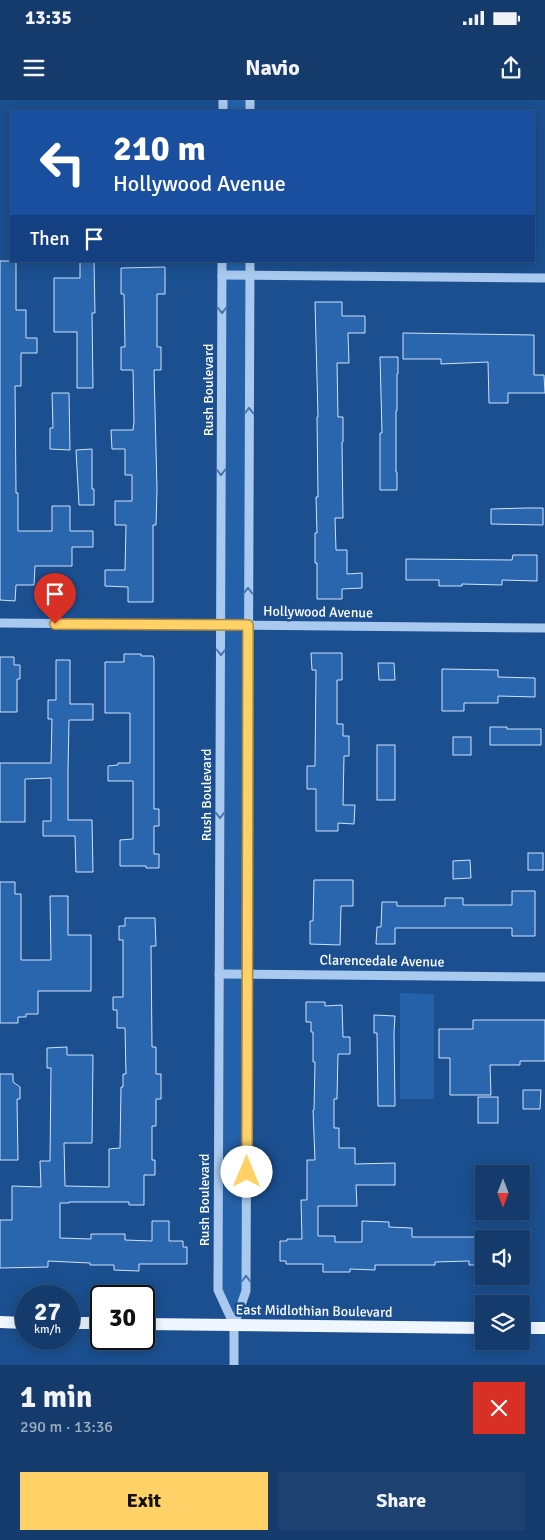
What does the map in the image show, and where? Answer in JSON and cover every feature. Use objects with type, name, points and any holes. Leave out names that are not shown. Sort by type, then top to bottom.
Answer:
[{"type":"main road","points":[[0,1322],[15,1323]]},
{"type":"main road","name":"East Midlothian Boulevard","points":[[155,1324],[475,1328]]},
{"type":"main road","points":[[530,1328],[545,1328]]},
{"type":"street","name":"Rush Boulevard","points":[[222,262],[218,1290],[234,1325]]},
{"type":"street","name":"Rush Boulevard","points":[[234,1365],[234,1325],[246,1291],[250,262]]},
{"type":"street","points":[[222,275],[545,278]]},
{"type":"street","name":"Hollywood Avenue","points":[[0,623],[545,628]]},
{"type":"street","name":"Clarencedale Avenue","points":[[219,974],[545,977]]},
{"type":"shaded area","points":[[223,100],[250,100],[250,110],[223,110]]},
{"type":"shaded area","points":[[222,262],[250,262],[246,1291],[234,1325],[218,1290]]},
{"type":"shaded area","points":[[400,993],[434,994],[434,1099],[400,1099]]},
{"type":"building","points":[[0,261],[10,261],[16,262],[16,310],[26,310],[26,338],[37,338],[37,353],[21,353],[21,386],[15,386],[18,531],[52,531],[52,506],[70,506],[70,531],[93,531],[93,547],[72,547],[72,566],[35,566],[34,585],[16,585],[15,601],[0,600]]},
{"type":"building","points":[[80,262],[94,262],[95,313],[92,313],[93,388],[77,388],[77,332],[54,332],[54,278],[80,278]]},
{"type":"building","points":[[165,267],[165,294],[157,294],[157,347],[161,347],[161,370],[154,370],[157,489],[156,525],[153,525],[153,602],[128,602],[128,587],[105,586],[105,570],[125,570],[126,525],[115,525],[115,501],[132,501],[132,475],[125,475],[125,449],[112,449],[111,430],[133,430],[134,422],[133,370],[121,370],[121,347],[125,347],[124,294],[121,294],[121,268]]},
{"type":"building","points":[[315,302],[342,302],[342,316],[365,316],[365,333],[348,333],[349,363],[337,363],[338,417],[343,417],[343,518],[335,518],[336,550],[347,550],[347,574],[362,573],[362,588],[342,589],[342,599],[317,599],[315,533],[317,533],[316,497],[318,497],[318,417]]},
{"type":"building","points":[[403,333],[534,335],[534,375],[544,375],[545,393],[508,393],[508,403],[489,403],[488,362],[441,364],[441,359],[403,359]]},
{"type":"building","points":[[380,357],[398,357],[396,411],[397,490],[380,490],[380,433],[382,433]]},
{"type":"building","points":[[52,393],[69,393],[70,450],[50,449],[50,428],[53,428]]},
{"type":"building","points":[[92,449],[94,505],[79,505],[76,450]]},
{"type":"building","points":[[543,508],[543,525],[491,524],[491,509]]},
{"type":"building","points":[[513,555],[537,555],[537,581],[502,580],[502,585],[462,584],[462,586],[439,586],[439,580],[406,580],[406,559],[512,560]]},
{"type":"building","points":[[311,653],[342,653],[342,680],[337,680],[337,724],[343,724],[343,736],[349,736],[349,756],[344,756],[343,805],[355,805],[354,824],[338,823],[338,831],[316,831],[316,789],[307,789],[307,766],[315,766],[316,670],[312,670]]},
{"type":"building","points":[[124,654],[153,656],[154,659],[154,809],[159,809],[159,826],[154,826],[154,854],[159,854],[159,868],[120,866],[120,840],[133,839],[133,781],[108,781],[108,766],[118,765],[118,763],[130,763],[130,713],[105,713],[105,662],[124,662]]},
{"type":"building","points":[[0,657],[14,657],[14,665],[20,665],[20,679],[17,679],[17,712],[0,712]]},
{"type":"building","points":[[56,660],[70,660],[70,704],[93,704],[93,720],[69,720],[68,820],[92,820],[93,872],[76,872],[75,836],[43,836],[43,821],[51,821],[51,778],[25,779],[25,822],[0,822],[0,763],[51,763],[52,719],[48,719],[48,700],[56,700]]},
{"type":"building","points":[[378,663],[394,663],[395,680],[379,680]]},
{"type":"building","points":[[442,669],[498,670],[498,677],[535,678],[535,697],[498,696],[498,703],[464,703],[464,711],[442,711]]},
{"type":"building","points":[[490,727],[541,729],[541,745],[490,745]]},
{"type":"building","points":[[453,737],[471,737],[471,755],[453,755]]},
{"type":"building","points":[[377,745],[395,745],[395,800],[377,800]]},
{"type":"building","points":[[528,853],[543,853],[543,870],[528,870]]},
{"type":"building","points":[[470,860],[471,878],[453,879],[453,861]]},
{"type":"building","points":[[314,880],[353,880],[353,906],[341,906],[340,945],[310,944],[310,921],[313,921]]},
{"type":"building","points":[[0,882],[15,882],[15,894],[21,894],[21,960],[51,960],[50,896],[68,896],[68,935],[91,935],[91,991],[38,991],[38,1014],[26,1014],[26,1017],[18,1017],[18,1023],[0,1023]]},
{"type":"building","points":[[512,891],[535,891],[535,936],[512,936],[512,928],[395,928],[395,944],[376,944],[377,927],[381,927],[382,902],[397,902],[397,906],[445,906],[445,898],[463,898],[463,905],[512,905]]},
{"type":"building","points":[[125,918],[155,918],[156,946],[151,946],[152,1047],[156,1047],[156,1074],[161,1074],[161,1099],[156,1099],[156,1126],[152,1126],[152,1160],[155,1160],[155,1175],[144,1175],[144,1205],[129,1205],[129,1202],[60,1203],[60,1238],[91,1239],[91,1234],[125,1234],[125,1240],[152,1241],[152,1221],[169,1221],[169,1241],[183,1241],[183,1247],[187,1247],[187,1264],[139,1264],[139,1271],[114,1270],[114,1265],[48,1261],[48,1267],[0,1268],[0,1220],[12,1220],[12,1186],[41,1187],[40,1161],[50,1161],[51,1068],[47,1068],[47,1048],[67,1047],[67,1055],[93,1055],[92,1143],[64,1143],[65,1186],[109,1187],[109,1149],[120,1148],[121,1087],[123,1087],[123,1074],[126,1074],[125,1028],[117,1028],[117,1010],[113,1010],[113,997],[123,997],[123,940],[119,940],[119,926],[125,926]]},
{"type":"building","points":[[306,1002],[325,1002],[325,1006],[342,1005],[343,1037],[350,1037],[350,1054],[338,1054],[337,1099],[334,1099],[334,1128],[339,1128],[339,1148],[355,1148],[355,1164],[395,1163],[395,1185],[356,1185],[357,1206],[318,1206],[318,1236],[335,1236],[335,1242],[362,1242],[362,1221],[389,1222],[389,1227],[412,1228],[412,1237],[475,1237],[475,1265],[469,1265],[469,1261],[435,1262],[435,1265],[375,1265],[375,1270],[350,1269],[350,1272],[323,1272],[323,1264],[286,1264],[286,1261],[280,1261],[280,1241],[302,1239],[301,1200],[307,1200],[307,1160],[315,1160],[313,1110],[315,1062],[313,1062],[311,1022],[306,1022]]},
{"type":"building","points":[[374,1015],[395,1016],[395,1106],[378,1106],[377,1033],[374,1033]]},
{"type":"building","points":[[473,1020],[545,1020],[545,1061],[520,1061],[520,1065],[490,1065],[491,1095],[450,1095],[450,1058],[439,1058],[439,1029],[473,1029]]},
{"type":"building","points":[[0,1074],[13,1074],[13,1082],[20,1087],[20,1099],[17,1099],[18,1160],[0,1160]]},
{"type":"building","points":[[523,1090],[541,1090],[540,1109],[523,1109]]},
{"type":"building","points":[[478,1097],[498,1097],[498,1123],[478,1123]]},
{"type":"route","points":[[55,624],[248,625],[247,1172]]}]
